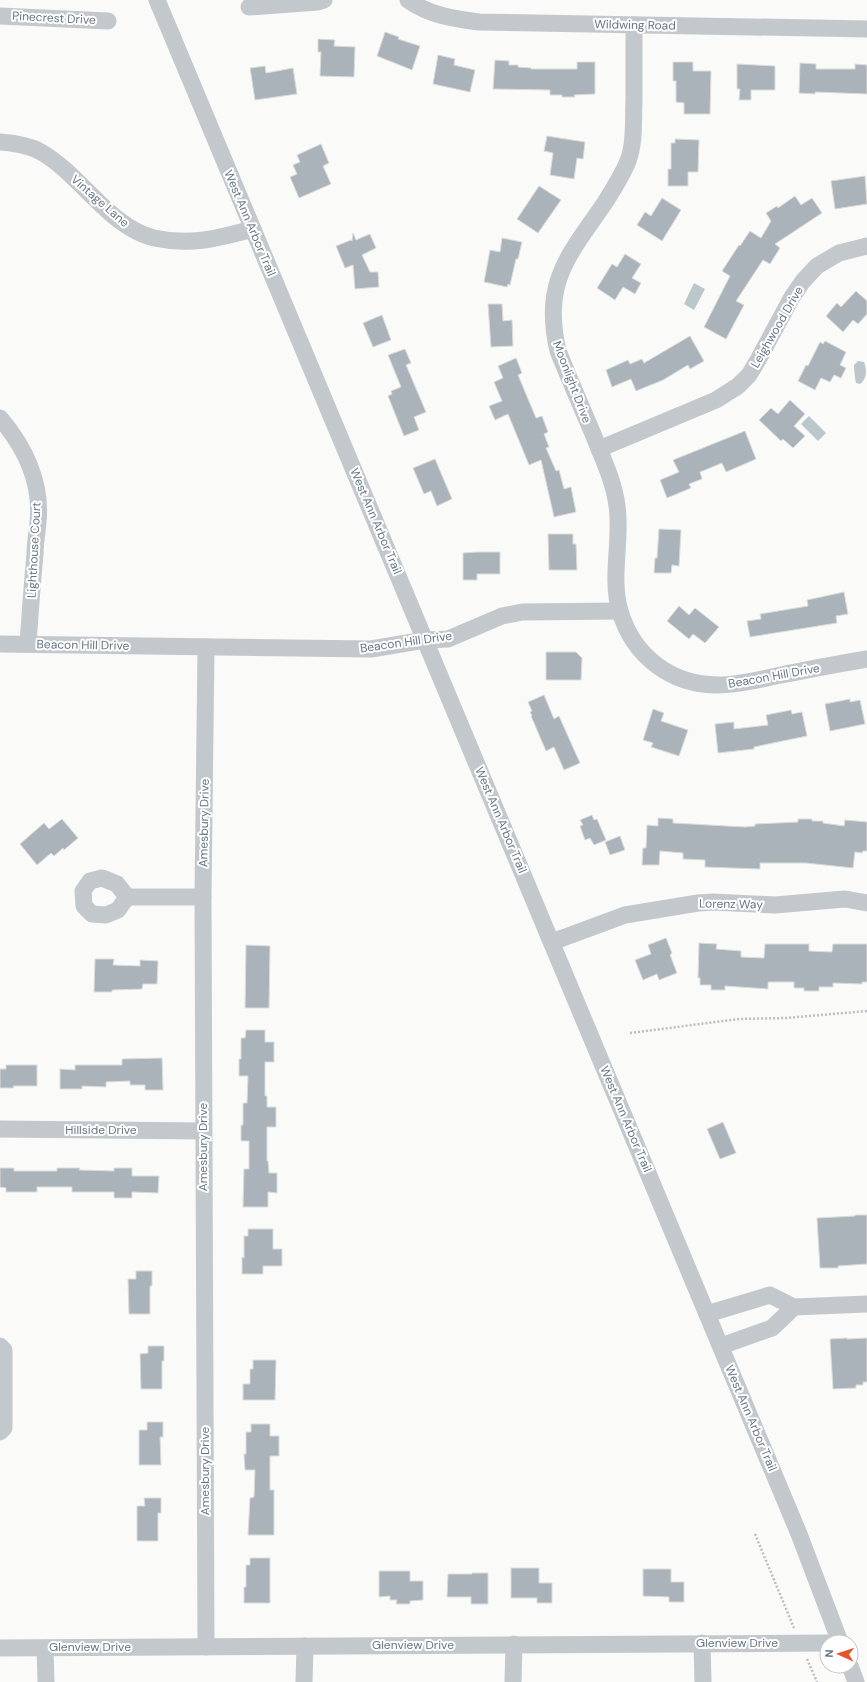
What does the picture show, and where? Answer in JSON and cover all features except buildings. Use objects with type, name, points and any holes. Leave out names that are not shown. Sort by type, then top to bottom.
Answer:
[{"type":"street","name":"West Ann Arbor Trail","points":[[157,0],[721,1346],[799,1534],[837,1634]]},
{"type":"street","points":[[249,8],[318,2],[324,0]]},
{"type":"street","name":"Wildwing Road","points":[[408,0],[430,12],[454,19],[479,22],[867,29]]},
{"type":"street","name":"Pinecrest Drive","points":[[0,16],[108,21]]},
{"type":"street","name":"Moonlight Drive","points":[[620,611],[616,588],[618,525],[617,505],[612,481],[558,350],[553,330],[552,309],[555,289],[562,268],[614,189],[628,161],[633,133],[634,25]]},
{"type":"street","name":"Vintage Lane","points":[[0,142],[15,144],[41,152],[75,179],[116,217],[133,229],[153,238],[181,241],[209,241],[253,229]]},
{"type":"street","name":"Leighwood Drive","points":[[599,449],[716,400],[738,386],[749,375],[792,297],[803,281],[817,266],[839,253],[867,246]]},
{"type":"street","name":"Lighthouse Court","points":[[0,418],[13,433],[24,451],[33,473],[37,492],[38,521],[28,644]]},
{"type":"street","name":"Beacon Hill Drive","points":[[0,644],[371,649],[425,640],[448,638],[502,616],[522,612],[620,611],[632,639],[650,660],[674,676],[703,684],[732,684],[867,659]]},
{"type":"street","name":"Amesbury Drive","points":[[206,646],[203,897],[206,1647]]},
{"type":"street","points":[[127,897],[203,897]]},
{"type":"street","name":"Lorenz Way","points":[[552,942],[625,915],[698,903],[713,902],[775,905],[845,899],[867,903]]},
{"type":"street","name":"Hillside Drive","points":[[0,1130],[203,1131]]},
{"type":"street","points":[[707,1314],[770,1295],[794,1307],[867,1304]]},
{"type":"street","points":[[721,1346],[772,1328],[794,1307]]},
{"type":"street","points":[[0,1346],[4,1350],[4,1428],[0,1432]]},
{"type":"street","name":"Glenview Drive","points":[[0,1648],[819,1642]]},
{"type":"street","points":[[702,1643],[703,1682]]},
{"type":"street","points":[[513,1682],[514,1644]]},
{"type":"street","points":[[304,1682],[305,1646]]},
{"type":"street","points":[[45,1648],[46,1682]]},
{"type":"path","points":[[630,1034],[739,1019],[786,1018],[867,1012]]},
{"type":"path","points":[[756,1534],[817,1682]]},
{"type":"shaded area","points":[[694,283],[705,289],[694,310],[684,304]]},
{"type":"shaded area","points":[[858,361],[864,362],[866,368],[864,380],[860,384],[856,383],[854,371],[854,365]]},
{"type":"shaded area","points":[[809,416],[826,433],[818,441],[801,424]]}]
